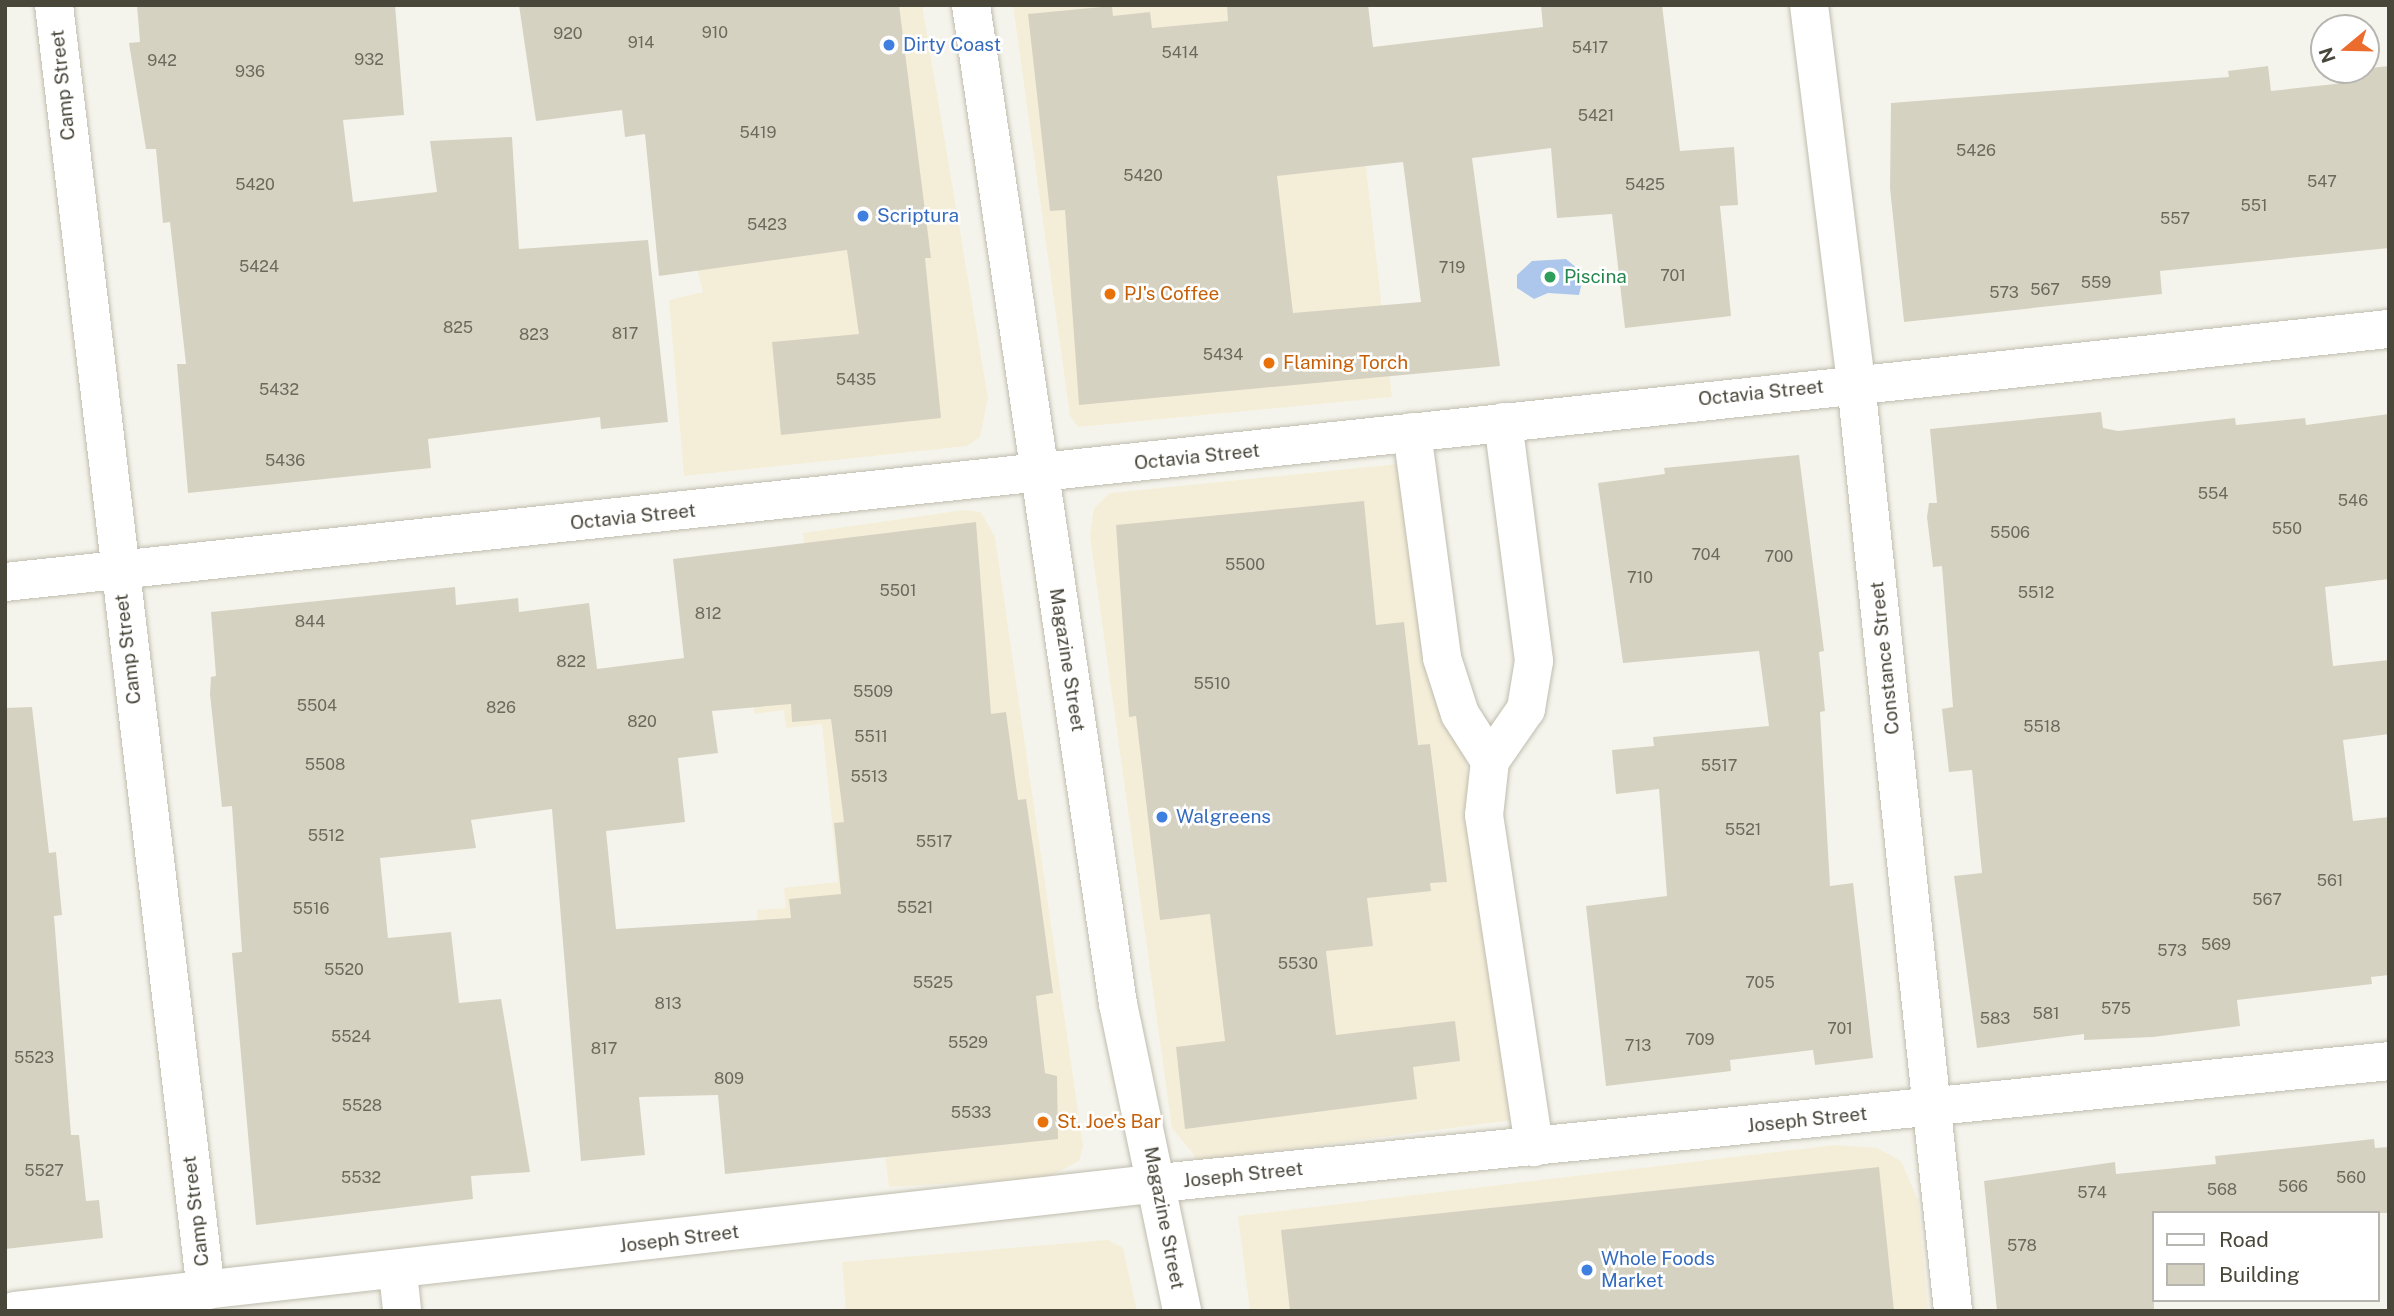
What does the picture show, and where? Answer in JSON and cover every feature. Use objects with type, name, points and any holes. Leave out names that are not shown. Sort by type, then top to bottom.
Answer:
[{"type":"street","name":"Camp Street","points":[[54,5],[118,569],[206,1291]]},
{"type":"street","name":"Magazine Street","points":[[971,5],[1118,1004],[1159,1183],[1182,1311]]},
{"type":"street","name":"Constance Street","points":[[1809,5],[1856,383],[1953,1311]]},
{"type":"street","name":"Octavia Street","points":[[5,582],[1039,475],[1856,383],[2389,330]]},
{"type":"street","points":[[1503,422],[1534,661],[1525,709],[1490,761],[1484,815],[1534,1147]]},
{"type":"street","points":[[1412,432],[1442,658],[1460,714],[1490,761]]},
{"type":"street","name":"Joseph Street","points":[[15,1311],[398,1272],[1159,1183],[2389,1062]]},
{"type":"street","points":[[398,1272],[402,1311]]},
{"type":"shaded area","points":[[749,5],[922,5],[988,398],[980,437],[967,446],[684,476],[669,300],[703,292],[693,252]]},
{"type":"shaded area","points":[[1013,5],[1325,5],[1361,123],[1392,397],[1078,427],[1070,416]]},
{"type":"shaded area","points":[[1408,463],[1464,747],[1513,1120],[1199,1161],[1172,1128],[1090,536],[1094,508],[1110,493]]},
{"type":"shaded area","points":[[964,510],[981,512],[995,537],[1083,1146],[1079,1161],[1046,1178],[889,1187],[877,1088],[761,962],[757,910],[786,908],[784,888],[838,882],[822,724],[786,728],[784,710],[754,714],[751,672],[818,665],[803,533]]},
{"type":"shaded area","name":"Whole Foods Market","points":[[1834,1145],[1877,1148],[1901,1161],[1918,1200],[1928,1311],[1250,1311],[1238,1216]]},
{"type":"shaded area","points":[[1108,1240],[1123,1248],[1137,1311],[846,1311],[842,1262]]},
{"type":"water","name":"Piscina","points":[[1566,259],[1584,274],[1579,295],[1548,293],[1534,299],[1517,288],[1517,275],[1532,261]]},
{"type":"building","points":[[137,5],[395,5],[404,115],[343,120],[353,202],[437,192],[430,141],[512,137],[519,249],[648,240],[668,422],[601,429],[600,417],[428,439],[431,468],[188,493],[177,364],[186,364],[170,222],[163,223],[156,149],[146,149],[129,43],[140,42]]},
{"type":"building","points":[[519,5],[899,5],[931,258],[925,258],[941,418],[781,435],[772,342],[859,334],[847,250],[659,276],[645,134],[625,137],[622,110],[536,121]]},
{"type":"building","points":[[1227,5],[1368,5],[1373,47],[1543,27],[1541,5],[1662,5],[1680,151],[1734,147],[1738,205],[1720,206],[1731,316],[1625,328],[1612,214],[1557,218],[1551,148],[1472,158],[1500,366],[1079,405],[1065,210],[1050,211],[1028,14],[1112,6],[1113,16],[1150,12],[1152,28],[1228,21]],"holes":[[[1403,162],[1421,302],[1293,313],[1277,176]]]},
{"type":"building","points":[[2268,66],[2271,91],[2335,84],[2380,84],[2380,67],[2389,66],[2389,248],[2160,271],[2162,294],[1904,322],[1890,188],[1891,103],[2229,77],[2228,71]]},
{"type":"building","points":[[2101,412],[2103,428],[2118,431],[2235,418],[2236,425],[2305,418],[2306,425],[2389,414],[2389,579],[2325,587],[2333,666],[2389,660],[2389,734],[2343,740],[2353,821],[2389,817],[2389,975],[2371,977],[2372,984],[2237,1000],[2240,1026],[2153,1037],[2084,1040],[2084,1034],[1977,1048],[1954,876],[1982,873],[1972,770],[1949,772],[1942,709],[1953,707],[1942,566],[1933,567],[1927,517],[1929,503],[1937,503],[1930,429]]},
{"type":"building","points":[[1799,455],[1824,651],[1819,652],[1825,711],[1820,712],[1830,886],[1853,883],[1873,1058],[1815,1065],[1813,1050],[1730,1060],[1731,1071],[1606,1086],[1586,906],[1667,896],[1659,789],[1616,794],[1612,750],[1654,746],[1653,737],[1769,726],[1759,651],[1623,663],[1598,483],[1665,474],[1664,468]]},
{"type":"building","points":[[1364,501],[1376,625],[1404,622],[1418,745],[1430,744],[1447,882],[1430,883],[1431,891],[1367,898],[1373,946],[1326,951],[1336,1035],[1455,1021],[1460,1061],[1413,1067],[1417,1099],[1185,1129],[1176,1047],[1225,1041],[1210,914],[1160,920],[1136,716],[1129,717],[1116,525]]},
{"type":"building","points":[[976,522],[991,714],[1006,712],[1018,800],[1026,799],[1053,993],[1036,996],[1045,1073],[1057,1076],[1058,1139],[725,1174],[718,1095],[639,1097],[645,1155],[581,1161],[552,809],[471,820],[476,848],[380,858],[388,938],[451,932],[459,1003],[501,999],[530,1172],[471,1176],[473,1199],[256,1225],[232,953],[242,952],[232,806],[222,807],[210,694],[211,677],[216,676],[211,612],[455,587],[456,605],[518,598],[519,612],[589,603],[597,669],[684,658],[673,559]],"holes":[[[791,704],[792,722],[831,719],[844,822],[834,823],[841,894],[789,899],[791,918],[616,929],[606,831],[685,822],[678,758],[718,753],[712,711]]]},
{"type":"building","points":[[32,707],[49,853],[56,852],[62,915],[54,916],[71,1135],[79,1135],[86,1201],[99,1200],[103,1238],[5,1249],[5,708]]},
{"type":"building","points":[[2374,1139],[2375,1148],[2389,1147],[2389,1213],[2152,1211],[2154,1311],[1997,1311],[1984,1181],[2115,1162],[2116,1174],[2216,1164],[2215,1156]]},
{"type":"building","name":"Whole Foods Market","points":[[1879,1167],[1894,1311],[1290,1311],[1281,1230]]},
{"type":"place","name":"Dirty Coast","points":[[889,45]]},
{"type":"place","name":"Scriptura","points":[[863,216]]},
{"type":"place","name":"Piscina","points":[[1550,277]]},
{"type":"place","name":"PJ's Coffee","points":[[1110,294]]},
{"type":"place","name":"Flaming Torch","points":[[1269,363]]},
{"type":"place","name":"Walgreens","points":[[1162,817]]},
{"type":"place","name":"St. Joe's Bar","points":[[1043,1122]]},
{"type":"place","name":"Whole Foods Market","points":[[1587,1270]]}]
